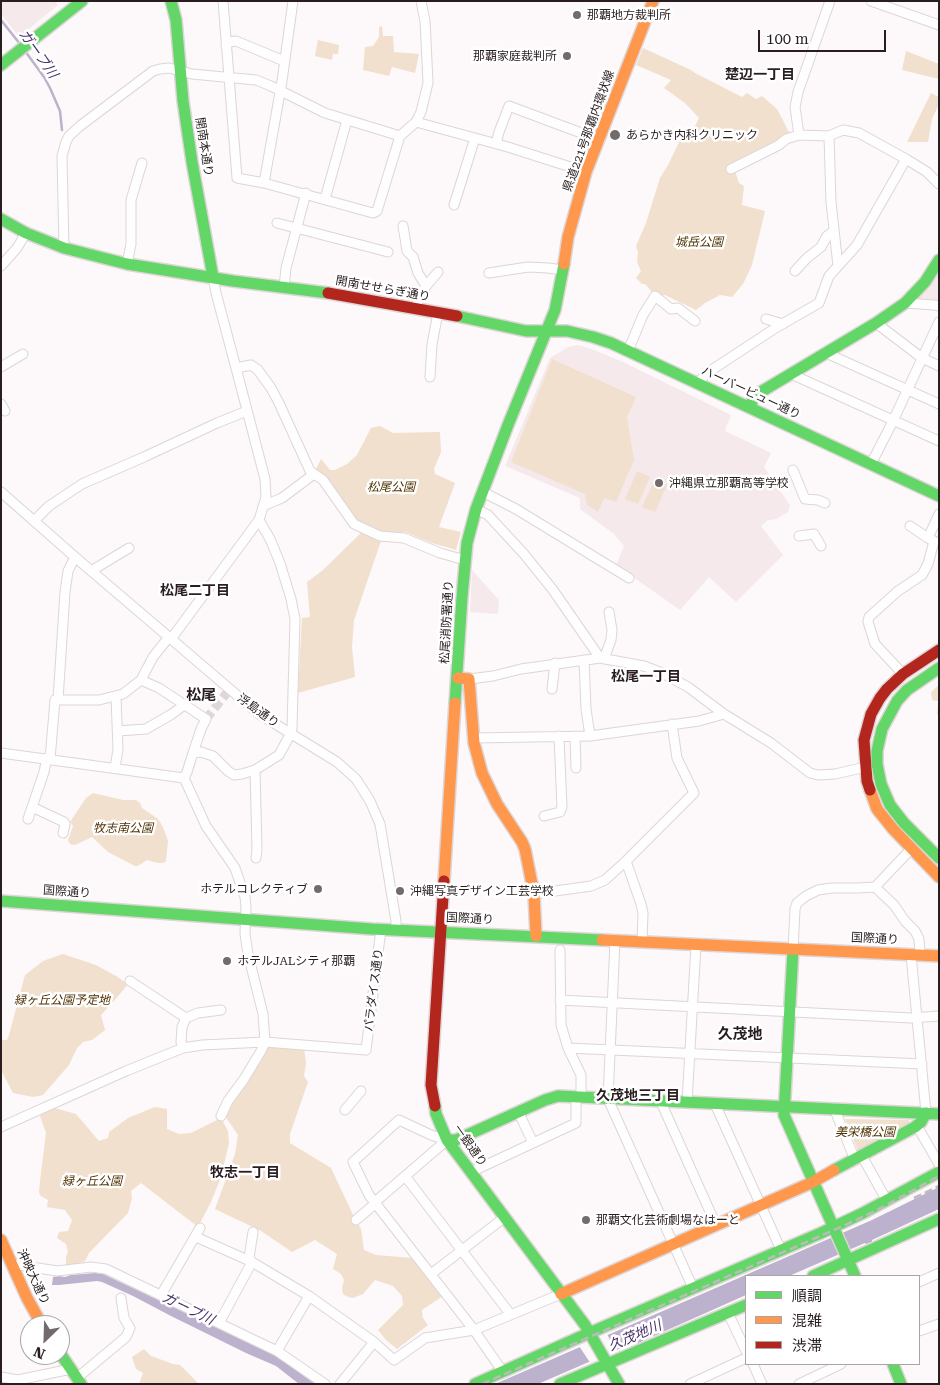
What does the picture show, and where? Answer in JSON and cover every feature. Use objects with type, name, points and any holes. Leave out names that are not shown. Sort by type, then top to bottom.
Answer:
[{"type":"street","points":[[1,64],[82,1]]},
{"type":"street","name":"開南本通り","points":[[171,1],[176,20],[180,70],[192,162],[213,277]]},
{"type":"street","name":"開南本通り","points":[[176,20],[178,1]]},
{"type":"street","points":[[223,1],[236,178],[264,182],[374,213],[377,211],[400,136],[416,122],[428,89],[425,21],[421,1]]},
{"type":"street","points":[[264,182],[293,1]]},
{"type":"street","name":"県道221号那覇内環状線","points":[[547,331],[557,303],[570,229],[586,172],[653,1]]},
{"type":"street","points":[[799,135],[795,107],[798,92],[830,1]]},
{"type":"street","points":[[870,1],[939,25]]},
{"type":"street","points":[[226,45],[236,41],[284,61]]},
{"type":"street","points":[[64,248],[62,156],[69,136],[153,71],[169,68],[192,74],[256,80],[325,113],[400,136]]},
{"type":"street","points":[[496,144],[509,106],[600,140]]},
{"type":"street","points":[[325,199],[347,120]]},
{"type":"street","points":[[416,122],[586,172]]},
{"type":"street","points":[[731,169],[779,145],[786,139],[799,135],[829,136],[843,130],[859,133],[906,159],[926,172],[939,184]]},
{"type":"street","points":[[829,136],[831,202],[838,266]]},
{"type":"street","points":[[454,205],[475,138]]},
{"type":"street","points":[[699,384],[704,375],[783,324],[819,304],[829,276],[857,245],[906,159]]},
{"type":"street","points":[[127,264],[131,244],[131,200],[142,163]]},
{"type":"street","points":[[284,288],[286,268],[306,193]]},
{"type":"street","name":"開南せせらぎ通り","points":[[1,219],[26,233],[64,248],[127,264],[342,296],[526,331],[547,331]]},
{"type":"street","points":[[277,223],[388,252]]},
{"type":"street","points":[[403,226],[407,251],[413,257],[418,273],[426,286]]},
{"type":"street","points":[[795,272],[821,246],[827,236],[834,231]]},
{"type":"street","points":[[1,266],[17,248],[26,233]]},
{"type":"street","points":[[750,407],[753,399],[759,393],[876,324],[906,303],[925,282],[939,260]]},
{"type":"street","points":[[489,274],[528,267],[563,270]]},
{"type":"street","points":[[416,309],[418,300],[426,286],[438,272]]},
{"type":"street","points":[[28,819],[48,758],[55,700],[99,700],[116,697],[141,680],[153,657],[170,638],[259,520],[265,505],[265,479],[213,277]]},
{"type":"street","points":[[628,350],[643,315],[655,296],[671,309],[678,308],[695,321]]},
{"type":"street","points":[[906,303],[934,304],[939,306]]},
{"type":"street","points":[[430,377],[432,344],[438,313]]},
{"type":"street","points":[[766,319],[783,324]]},
{"type":"street","points":[[876,324],[922,358],[939,366]]},
{"type":"street","points":[[871,464],[938,325]]},
{"type":"street","name":"ハーバービュー通り","points":[[547,331],[573,332],[604,340],[628,350],[939,496]]},
{"type":"street","name":"松尾消防署通り","points":[[536,936],[534,894],[525,848],[485,781],[477,756],[463,678],[465,560],[467,543],[476,509],[547,331]]},
{"type":"street","points":[[826,353],[939,404]]},
{"type":"street","points":[[1,367],[23,354]]},
{"type":"street","points":[[236,368],[251,365],[258,370],[271,388],[310,471],[323,480],[354,524],[374,534],[404,538],[440,553],[465,560]]},
{"type":"street","points":[[791,374],[939,441]]},
{"type":"street","points":[[34,521],[49,506],[82,484],[247,411]]},
{"type":"street","points":[[793,470],[805,499],[826,503]]},
{"type":"street","points":[[265,505],[282,498],[314,474]]},
{"type":"street","name":"浮島通り","points":[[1,492],[259,714],[350,772],[370,801],[380,824],[396,930]]},
{"type":"street","points":[[483,492],[516,509],[629,578]]},
{"type":"street","points":[[476,509],[488,516],[524,554],[553,590],[602,658]]},
{"type":"street","points":[[928,538],[939,514]]},
{"type":"street","points":[[192,753],[201,752],[213,756],[234,775],[242,774],[255,770],[279,755],[291,733],[295,619],[280,563],[270,539],[259,520]]},
{"type":"street","points":[[903,674],[875,644],[868,622],[869,617],[885,601],[922,575],[928,564],[934,541],[910,526]]},
{"type":"street","points":[[799,536],[814,534],[821,546]]},
{"type":"street","points":[[91,571],[130,548]]},
{"type":"street","points":[[58,700],[65,592],[68,571],[75,557]]},
{"type":"street","points":[[602,658],[611,640],[612,630],[609,612]]},
{"type":"street","points":[[939,650],[903,674],[887,689],[871,714],[864,740],[865,767],[871,795],[877,808],[893,830],[939,877]]},
{"type":"street","points":[[463,678],[493,676],[520,668],[602,658],[644,666],[688,687],[724,714],[771,743],[810,773],[818,775],[827,774],[877,764]]},
{"type":"street","points":[[584,660],[586,709],[590,736]]},
{"type":"street","points":[[552,690],[555,663]]},
{"type":"street","points":[[939,668],[907,690],[892,708],[879,736],[877,751],[877,764],[882,789],[887,801],[893,811],[939,858]]},
{"type":"street","name":"一銀通り","points":[[463,678],[454,736],[431,1085],[436,1114],[447,1140],[592,1336],[619,1384]]},
{"type":"street","points":[[141,680],[159,688],[206,719],[200,729],[184,778]]},
{"type":"street","points":[[115,768],[118,749],[116,697]]},
{"type":"street","points":[[118,731],[146,729],[184,705]]},
{"type":"street","points":[[454,736],[474,738],[590,736],[699,720],[724,714]]},
{"type":"street","points":[[534,894],[591,886],[605,880],[694,793],[678,758],[672,724]]},
{"type":"street","points":[[544,816],[560,812],[562,807],[559,736]]},
{"type":"street","points":[[575,736],[576,768]]},
{"type":"street","points":[[1,753],[184,778]]},
{"type":"street","points":[[255,770],[256,858]]},
{"type":"street","points":[[184,778],[206,826],[235,868],[245,897],[245,934],[248,954],[263,1014],[265,1042],[244,1079],[228,1101],[221,1116]]},
{"type":"street","points":[[32,807],[64,822],[63,833]]},
{"type":"street","points":[[855,1275],[784,1115],[796,910],[797,903],[818,890],[875,887],[912,848]]},
{"type":"street","points":[[626,861],[643,913],[642,942]]},
{"type":"street","points":[[196,1237],[252,1262],[309,1296],[374,1342],[394,1360],[425,1338],[474,1330],[562,1294],[814,1182],[917,1126],[926,1113],[917,1017],[916,955],[919,939],[915,931],[894,905],[875,887]]},
{"type":"street","name":"国際通り","points":[[1,901],[396,930],[939,956]]},
{"type":"street","name":"パラダイス通り","points":[[265,1042],[366,1050],[381,929]]},
{"type":"street","points":[[615,941],[608,1098],[693,1288]]},
{"type":"street","points":[[687,1102],[696,945]]},
{"type":"street","points":[[471,1172],[576,1122],[581,1075],[568,1048],[561,1025],[560,950]]},
{"type":"street","points":[[130,981],[186,1018]]},
{"type":"street","points":[[560,1000],[917,1017],[939,1016]]},
{"type":"street","points":[[183,1048],[181,1042],[182,1027],[186,1018],[198,1012],[221,1010]]},
{"type":"street","points":[[1,1127],[126,1070],[183,1048],[202,1045],[265,1042]]},
{"type":"street","points":[[568,1048],[922,1064]]},
{"type":"street","points":[[345,1110],[361,1091]]},
{"type":"street","points":[[503,1372],[474,1330],[369,1195],[353,1162],[399,1120],[431,1135],[447,1140],[456,1140],[552,1097],[660,1100],[939,1114]]},
{"type":"street","points":[[660,1100],[716,1225]]},
{"type":"street","points":[[715,1104],[781,1250]]},
{"type":"street","points":[[834,1108],[859,1158],[887,1201]]},
{"type":"street","points":[[518,1112],[533,1143]]},
{"type":"street","points":[[917,1126],[939,1164]]},
{"type":"street","points":[[356,1220],[447,1140]]},
{"type":"street","points":[[475,1384],[592,1336],[693,1288],[781,1250],[835,1231],[939,1172]]},
{"type":"street","points":[[405,1176],[511,1315]]},
{"type":"street","points":[[431,1274],[505,1217]]},
{"type":"street","points":[[815,1275],[847,1258],[939,1219]]},
{"type":"street","points":[[161,1295],[200,1228]]},
{"type":"street","points":[[219,1323],[252,1262],[250,1258],[253,1232]]},
{"type":"street","name":"沖映大通り","points":[[1,1240],[26,1298],[36,1315]]},
{"type":"street","points":[[12,1264],[57,1271],[99,1267],[106,1269],[276,1351],[325,1384]]},
{"type":"street","points":[[920,1282],[939,1273]]},
{"type":"street","points":[[276,1351],[309,1296]]},
{"type":"street","points":[[1,1377],[18,1380],[76,1377],[126,1336],[130,1328],[124,1318],[121,1298]]},
{"type":"street","points":[[560,1384],[606,1361],[745,1305]]},
{"type":"street","points":[[728,1313],[745,1349]]},
{"type":"street","points":[[920,1331],[939,1324]]},
{"type":"street","points":[[340,1384],[374,1342]]},
{"type":"street","points":[[690,1384],[745,1358]]},
{"type":"street","points":[[68,1365],[76,1377]]},
{"type":"street","points":[[752,1365],[762,1384]]},
{"type":"street","points":[[799,1384],[839,1365]]},
{"type":"street","points":[[892,1365],[901,1384]]},
{"type":"shaded area","points":[[1,1],[55,1],[58,5],[19,37],[1,14]]},
{"type":"shaded area","points":[[939,266],[939,302],[919,299]]},
{"type":"shaded area","name":"沖縄県立那覇高等学校","points":[[578,345],[623,362],[731,415],[725,431],[771,453],[764,467],[790,505],[788,512],[776,519],[768,520],[761,526],[783,555],[736,602],[709,577],[680,610],[616,565],[624,546],[614,534],[580,509],[580,498],[505,466],[550,358],[568,347]]},
{"type":"shaded area","points":[[472,570],[499,600],[498,614],[470,612]]},
{"type":"green space","points":[[382,26],[383,36],[393,36],[394,52],[419,54],[415,73],[392,67],[389,76],[363,70],[365,47],[373,46],[379,37],[379,27]]},
{"type":"green space","points":[[318,40],[339,45],[338,54],[333,54],[332,60],[315,56]]},
{"type":"green space","name":"城岳公園","points":[[643,48],[691,70],[742,97],[747,93],[756,99],[762,96],[777,109],[790,134],[775,145],[733,165],[739,183],[744,186],[742,205],[765,211],[752,265],[743,284],[732,297],[720,295],[696,310],[665,295],[653,296],[645,284],[642,284],[636,278],[641,271],[637,262],[638,252],[636,246],[646,223],[660,178],[684,132],[691,134],[699,118],[685,103],[664,88],[671,80],[636,65]]},
{"type":"green space","points":[[906,51],[939,64],[939,79],[902,70]]},
{"type":"green space","points":[[931,93],[939,97],[939,104],[932,119],[928,142],[907,142]]},
{"type":"green space","points":[[552,359],[636,397],[627,417],[634,460],[616,502],[604,498],[598,512],[587,505],[585,494],[511,462]]},
{"type":"green space","name":"松尾公園","points":[[380,426],[393,433],[440,432],[441,452],[434,469],[435,474],[455,483],[439,527],[461,532],[456,550],[405,532],[383,532],[361,524],[315,471],[321,459],[330,470],[335,470],[347,464],[357,455],[371,428]]},
{"type":"green space","points":[[637,471],[650,477],[638,504],[625,499]]},
{"type":"green space","points":[[655,479],[667,485],[655,512],[642,507]]},
{"type":"green space","name":"松尾公園","points":[[364,530],[381,541],[354,620],[352,647],[355,677],[298,693],[302,618],[310,617],[307,582],[323,570]]},
{"type":"green space","points":[[939,685],[939,715],[937,715],[938,701],[932,700],[931,692]]},
{"type":"green space","name":"牧志南公園","points":[[93,793],[123,800],[136,800],[142,808],[158,819],[168,841],[166,861],[158,863],[147,860],[135,866],[108,852],[92,837],[75,845],[70,844],[68,840],[73,826],[70,822],[86,798]]},
{"type":"green space","name":"緑ヶ丘公園予定地","points":[[63,954],[96,965],[128,984],[101,1015],[105,1030],[92,1040],[83,1042],[77,1048],[69,1065],[43,1095],[33,1097],[13,1093],[1,1070],[1,1040],[7,1040],[9,1035],[25,975],[43,961]]},
{"type":"green space","points":[[266,1045],[304,1048],[306,1063],[304,1076],[308,1082],[290,1134],[290,1143],[331,1168],[361,1229],[364,1250],[376,1255],[412,1258],[443,1296],[422,1310],[423,1318],[428,1325],[397,1349],[378,1330],[403,1305],[402,1296],[393,1286],[375,1280],[363,1294],[353,1298],[348,1297],[343,1294],[344,1280],[341,1274],[333,1269],[337,1254],[315,1240],[292,1252],[261,1231],[215,1209],[235,1154],[238,1135],[225,1116],[229,1105]]},
{"type":"green space","name":"緑ヶ丘公園","points":[[51,1107],[76,1114],[99,1141],[108,1138],[109,1132],[128,1118],[155,1107],[167,1109],[167,1129],[179,1134],[191,1133],[221,1118],[228,1131],[229,1143],[221,1177],[198,1227],[141,1183],[131,1191],[132,1198],[128,1213],[89,1253],[85,1261],[66,1267],[68,1252],[66,1244],[57,1238],[59,1232],[68,1231],[72,1220],[65,1210],[47,1207],[48,1200],[39,1193],[46,1133],[40,1116]]},
{"type":"green space","name":"美栄橋公園","points":[[845,1119],[909,1120],[910,1124],[858,1151]]},
{"type":"green space","points":[[144,1349],[151,1356],[180,1365],[199,1384],[139,1384],[143,1373],[136,1369],[132,1357]]},
{"type":"water","points":[[939,1187],[939,1209],[872,1240],[872,1242],[865,1243],[791,1275],[746,1275],[872,1220]]},
{"type":"water","points":[[103,1274],[277,1356],[315,1384],[299,1384],[276,1366],[102,1282],[52,1285],[53,1277]]},
{"type":"water","name":"久茂地川","points":[[745,1275],[745,1295],[636,1344],[635,1342],[538,1384],[495,1384]]},
{"type":"pier","points":[[607,1334],[617,1353],[591,1364],[579,1346]]},
{"type":"waterway","name":"ガーブ川","points":[[1,20],[20,44]]},
{"type":"waterway","name":"ガーブ川","points":[[25,51],[50,88],[60,111],[62,130]]},
{"type":"tunnel","points":[[206,719],[230,689]]},
{"type":"railway","points":[[482,1384],[850,1223],[939,1176]]},
{"type":"railway","points":[[914,1198],[939,1186]]},
{"type":"traffic: fast","points":[[1,65],[82,1]]},
{"type":"traffic: fast","points":[[171,1],[176,20],[183,101],[192,162],[213,277]]},
{"type":"traffic: fast","points":[[1,219],[26,233],[64,248],[127,264],[233,281],[328,293]]},
{"type":"traffic: fast","points":[[750,407],[753,399],[759,393],[876,323],[905,303],[925,282],[939,260]]},
{"type":"traffic: fast","points":[[455,703],[467,543],[476,509],[555,310],[564,264]]},
{"type":"traffic: fast","points":[[457,316],[526,331],[567,331],[611,343],[939,496]]},
{"type":"traffic: fast","points":[[939,668],[907,690],[897,701],[882,729],[877,751],[877,764],[881,784],[890,805],[904,823],[939,858]]},
{"type":"traffic: fast","points":[[1,901],[372,929],[602,940]]},
{"type":"traffic: fast","points":[[793,950],[784,1115],[855,1275]]},
{"type":"traffic: fast","points":[[447,1140],[456,1140],[558,1096],[939,1114]]},
{"type":"traffic: fast","points":[[435,1106],[436,1114],[447,1140],[585,1325],[619,1384]]},
{"type":"traffic: fast","points":[[834,1170],[915,1127],[921,1122],[926,1113]]},
{"type":"traffic: fast","points":[[475,1384],[821,1233],[863,1213],[939,1172]]},
{"type":"traffic: fast","points":[[815,1275],[939,1219]]},
{"type":"traffic: fast","points":[[560,1384],[745,1305]]},
{"type":"traffic: fast","points":[[68,1365],[81,1384]]},
{"type":"traffic: fast","points":[[893,1365],[901,1384]]},
{"type":"traffic: slow","points":[[564,264],[568,237],[586,172],[653,1]]},
{"type":"traffic: slow","points":[[458,678],[469,679],[474,743],[482,773],[497,804],[525,849],[534,894],[536,936]]},
{"type":"traffic: slow","points":[[444,881],[455,703]]},
{"type":"traffic: slow","points":[[870,790],[877,809],[893,829],[939,877]]},
{"type":"traffic: slow","points":[[602,940],[939,956]]},
{"type":"traffic: slow","points":[[561,1294],[813,1182],[834,1170]]},
{"type":"traffic: slow","points":[[1,1240],[36,1315]]},
{"type":"traffic: jam","points":[[328,293],[457,316]]},
{"type":"traffic: jam","points":[[870,790],[867,781],[864,740],[871,714],[887,689],[903,674],[939,650]]},
{"type":"traffic: jam","points":[[435,1106],[431,1085],[444,881]]},
{"type":"place","name":"那覇地方裁判所","points":[[577,15]]},
{"type":"place","name":"那覇家庭裁判所","points":[[567,56]]},
{"type":"place","name":"あらかき内科クリニック","points":[[615,135]]},
{"type":"place","name":"沖縄県立那覇高等学校","points":[[659,483]]},
{"type":"place","name":"ホテルコレクティブ","points":[[318,889]]},
{"type":"place","name":"沖縄写真デザイン工芸学校","points":[[400,891]]},
{"type":"place","name":"ホテルJALシティ那覇","points":[[227,961]]},
{"type":"place","name":"那覇文化芸術劇場なはーと","points":[[586,1220]]},
{"type":"district","name":"楚辺一丁目","points":[[760,75]]},
{"type":"district","name":"松尾二丁目","points":[[195,591]]},
{"type":"district","name":"松尾一丁目","points":[[646,677]]},
{"type":"district","name":"松尾","points":[[201,696]]},
{"type":"district","name":"久茂地","points":[[740,1035]]},
{"type":"district","name":"久茂地三丁目","points":[[638,1096]]},
{"type":"district","name":"牧志一丁目","points":[[245,1173]]}]
